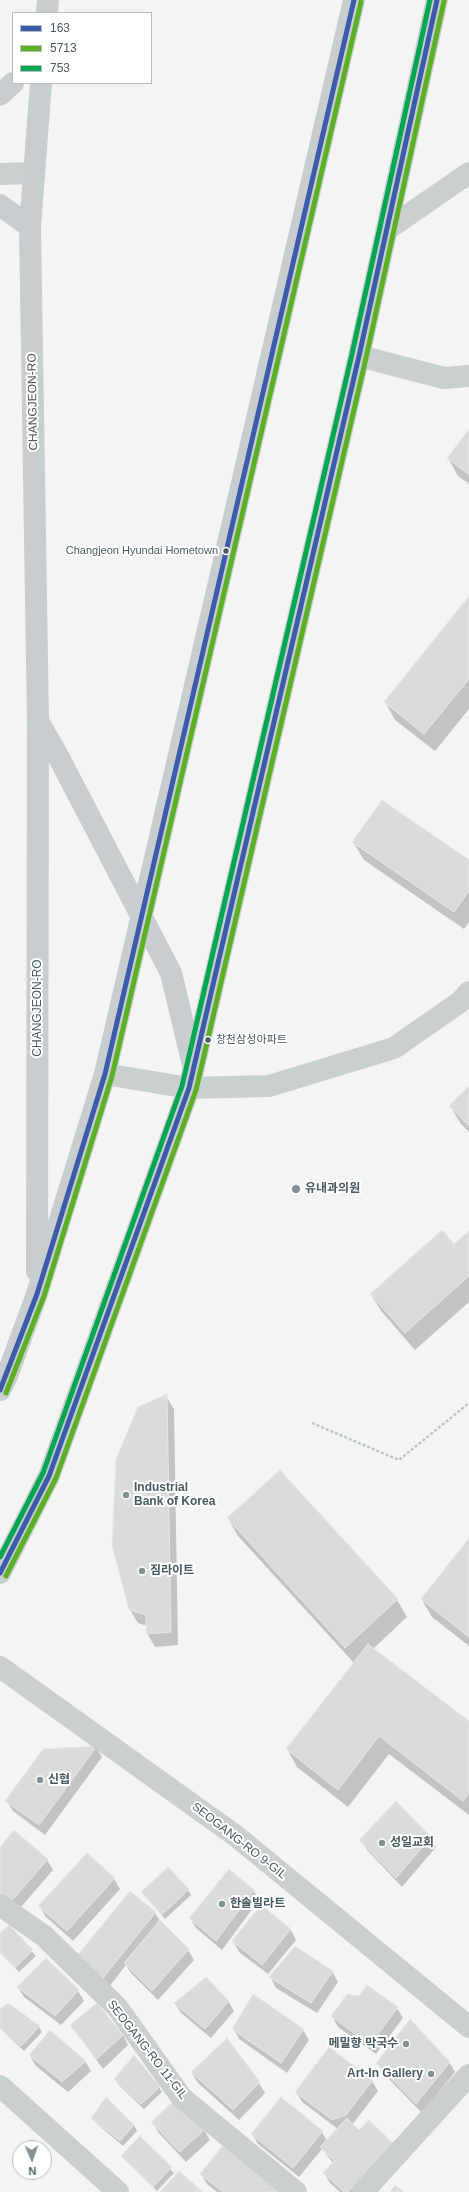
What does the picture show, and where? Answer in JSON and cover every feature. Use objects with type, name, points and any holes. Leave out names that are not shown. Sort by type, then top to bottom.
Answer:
[{"type":"main road","points":[[47,12],[48,0]]},
{"type":"main road","points":[[0,1390],[7,1376],[37,1294],[105,1074],[354,0]]},
{"type":"main road","points":[[0,1573],[49,1476],[189,1088],[193,1065],[388,229],[437,0]]},
{"type":"main road","points":[[0,95],[12,84]]},
{"type":"main road","name":"CHANGJEON-RO","points":[[37,1294],[38,722],[30,227],[41,84]]},
{"type":"main road","points":[[0,205],[30,227]]},
{"type":"main road","name":"CHANGJEON-RO","points":[[38,722],[57,754],[141,917],[172,973],[193,1065]]},
{"type":"street","points":[[0,174],[33,173]]},
{"type":"street","points":[[388,229],[469,174]]},
{"type":"street","points":[[359,356],[444,378],[469,376]]},
{"type":"street","points":[[105,1074],[189,1088],[269,1086],[394,1048],[460,1002],[469,992]]},
{"type":"street","name":"SEOGANG-RO 9-GIL","points":[[0,1667],[236,1836],[469,2027]]},
{"type":"street","name":"SEOGANG-RO 11-GIL","points":[[0,1905],[44,1936],[117,2007],[182,2098],[296,2192]]},
{"type":"street","points":[[363,2192],[469,2075]]},
{"type":"street","points":[[0,2086],[118,2192]]},
{"type":"path","points":[[312,1423],[399,1460],[469,1403]]},
{"type":"building","points":[[469,429],[469,475],[447,458]]},
{"type":"building","points":[[469,596],[469,679],[424,734],[384,702]]},
{"type":"building","points":[[382,800],[469,860],[469,891],[454,912],[352,842]]},
{"type":"building","points":[[469,1086],[469,1126],[449,1106]]},
{"type":"building","points":[[442,1230],[454,1244],[469,1231],[469,1276],[405,1333],[370,1294]]},
{"type":"building","points":[[167,1394],[171,1632],[146,1634],[146,1615],[129,1610],[112,1545],[116,1459],[138,1407]]},
{"type":"building","points":[[280,1470],[398,1599],[345,1648],[227,1518]]},
{"type":"building","points":[[469,1538],[469,1637],[421,1599]]},
{"type":"building","points":[[368,1644],[469,1721],[469,1793],[463,1801],[379,1736],[338,1790],[286,1749]]},
{"type":"building","points":[[97,1746],[39,1825],[5,1801],[43,1749]]},
{"type":"building","points":[[396,1801],[431,1837],[396,1878],[359,1840]]},
{"type":"building","points":[[14,1830],[48,1859],[9,1904],[0,1897],[0,1847]]},
{"type":"building","points":[[87,1853],[115,1878],[67,1931],[38,1906]]},
{"type":"building","points":[[168,1867],[189,1889],[162,1915],[141,1892]]},
{"type":"building","name":"한솔빌라트","points":[[229,1869],[254,1890],[216,1941],[189,1918]]},
{"type":"building","points":[[130,1891],[156,1912],[103,1978],[76,1957]]},
{"type":"building","points":[[261,1905],[291,1929],[262,1965],[232,1941]]},
{"type":"building","points":[[160,1920],[189,1949],[152,1991],[124,1963]]},
{"type":"building","points":[[9,1925],[33,1950],[15,1968],[0,1952],[0,1933]]},
{"type":"building","points":[[295,1946],[333,1971],[311,2003],[269,1977]]},
{"type":"building","points":[[46,1958],[79,1990],[55,2016],[17,1987]]},
{"type":"building","points":[[206,1977],[229,2001],[205,2029],[174,2003]]},
{"type":"building","points":[[367,1985],[398,2007],[370,2045],[331,2016],[347,1994],[359,1996]]},
{"type":"building","points":[[253,1994],[304,2029],[281,2063],[232,2029]]},
{"type":"building","points":[[8,2003],[40,2026],[21,2046],[0,2027],[0,2009]]},
{"type":"building","points":[[97,2003],[123,2035],[97,2059],[70,2025]]},
{"type":"building","points":[[410,2019],[450,2062],[416,2104],[376,2063]]},
{"type":"building","points":[[50,2030],[86,2061],[62,2082],[29,2055]]},
{"type":"building","points":[[227,2038],[260,2082],[233,2110],[191,2072]]},
{"type":"building","points":[[329,2047],[373,2080],[346,2115],[332,2120],[295,2092]]},
{"type":"building","points":[[134,2055],[160,2087],[141,2104],[114,2079]]},
{"type":"building","points":[[106,2097],[134,2125],[120,2141],[91,2118]]},
{"type":"building","points":[[281,2097],[323,2131],[293,2168],[251,2134]]},
{"type":"building","points":[[176,2099],[205,2129],[180,2152],[151,2122]]},
{"type":"building","points":[[347,2118],[359,2130],[369,2120],[394,2144],[348,2192],[344,2192],[323,2173],[334,2161],[320,2147]]},
{"type":"building","points":[[140,2136],[172,2167],[153,2187],[121,2156]]},
{"type":"building","points":[[225,2143],[283,2192],[223,2192],[200,2174]]},
{"type":"building","points":[[179,2171],[203,2192],[160,2192]]},
{"type":"building","points":[[395,2185],[404,2192],[390,2192]]},
{"type":"transit line","name":"163","points":[[0,1390],[37,1294],[105,1074],[354,0]]},
{"type":"transit line","name":"753","points":[[0,1557],[43,1473],[182,1086],[352,354],[430,0]]},
{"type":"transit line","name":"163","points":[[0,1573],[49,1476],[189,1088],[359,356],[437,0]]},
{"type":"transit line","name":"5713","points":[[6,1576],[56,1478],[196,1090],[366,358],[444,1]]},
{"type":"transit line","name":"5713","points":[[6,1393],[44,1296],[112,1076],[361,2]]},
{"type":"place","name":"Changjeon Hyundai Hometown","points":[[226,551]]},
{"type":"place","name":"창천삼성아파트","points":[[208,1040]]},
{"type":"place","name":"유내과의원","points":[[296,1189]]},
{"type":"place","name":"Industrial Bank of Korea","points":[[126,1495]]},
{"type":"place","name":"짐라이트","points":[[142,1571]]},
{"type":"place","name":"신협","points":[[40,1780]]},
{"type":"place","name":"성일교회","points":[[382,1843]]},
{"type":"place","name":"한솔빌라트","points":[[222,1904]]},
{"type":"place","name":"메밀향 막국수","points":[[406,2044]]},
{"type":"place","name":"Art-In Gallery","points":[[431,2074]]}]
